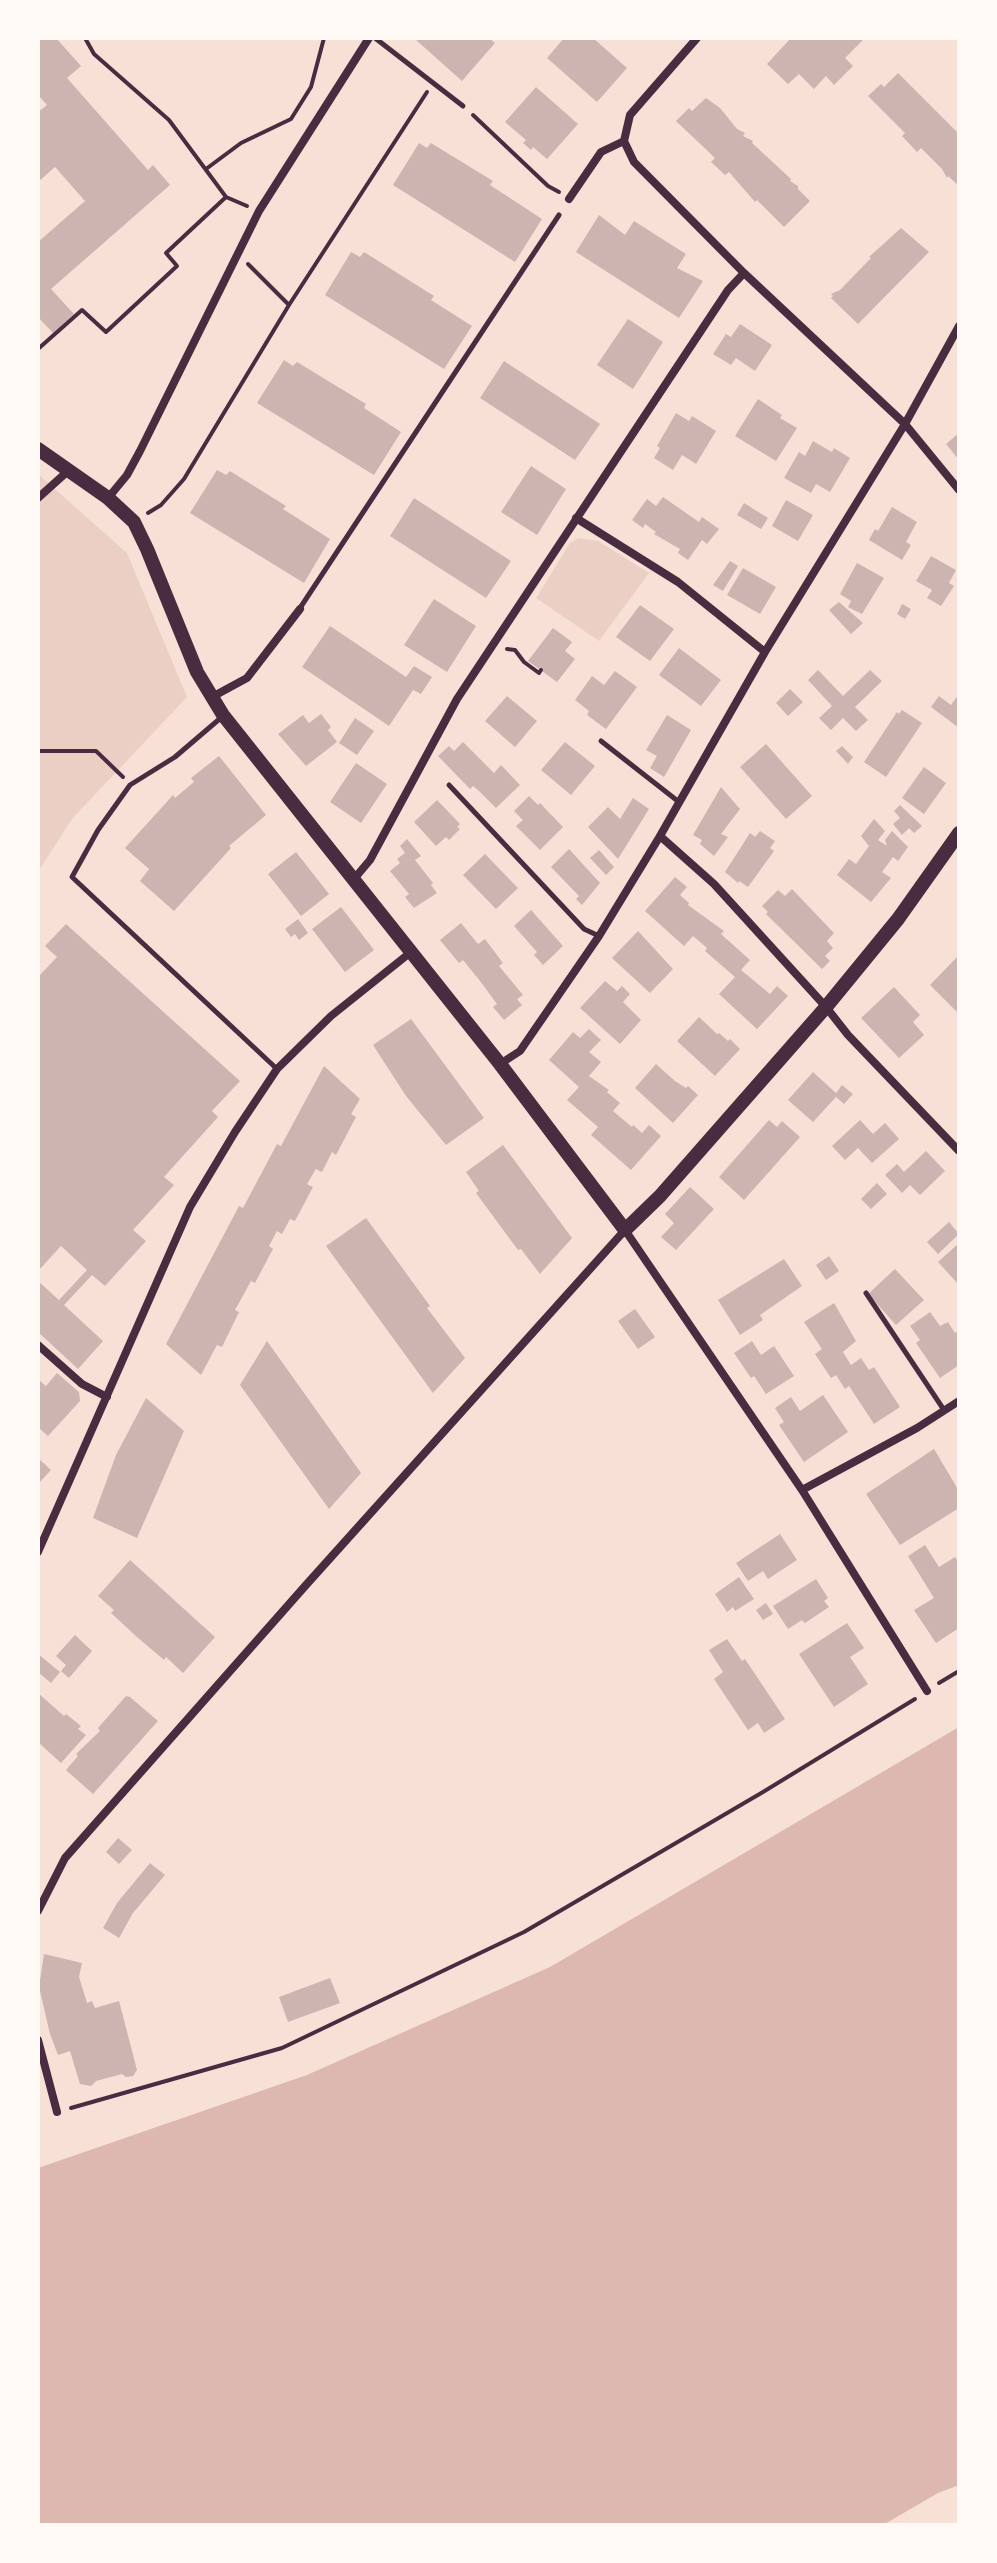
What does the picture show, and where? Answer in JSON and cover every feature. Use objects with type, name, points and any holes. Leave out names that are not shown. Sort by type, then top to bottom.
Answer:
[{"type":"street","points":[[108,498],[127,475],[140,451],[259,211],[372,38]]},
{"type":"street","points":[[697,38],[630,115],[624,141],[634,162],[744,273],[905,424],[959,490]]},
{"type":"street","points":[[569,199],[601,152],[624,141]]},
{"type":"street","points":[[354,879],[370,860],[457,699],[728,290],[744,273]]},
{"type":"street","points":[[500,1064],[520,1051],[599,936],[680,803],[765,652],[905,424],[959,326]]},
{"type":"street","points":[[38,449],[108,498],[134,522],[197,672],[223,715],[412,951],[625,1230],[802,1490],[927,1691]]},
{"type":"street","points":[[38,498],[68,471]]},
{"type":"street","points":[[576,518],[678,582],[765,652]]},
{"type":"street","points":[[212,697],[247,678],[300,609]]},
{"type":"street","points":[[38,1911],[65,1858],[316,1573],[625,1230],[660,1196],[826,1007],[898,919],[959,833]]},
{"type":"street","points":[[660,836],[714,884],[848,1035],[959,1151]]},
{"type":"street","points":[[38,1552],[190,1207],[277,1069],[331,1016],[412,951]]},
{"type":"street","points":[[38,1345],[82,1384],[107,1397]]},
{"type":"street","points":[[802,1490],[959,1401]]},
{"type":"street","points":[[38,2040],[57,2112]]},
{"type":"lane","points":[[372,38],[463,106]]},
{"type":"lane","points":[[300,609],[559,215]]},
{"type":"lane","points":[[223,715],[175,757],[130,785],[98,830],[72,877],[277,1069]]},
{"type":"lane","points":[[601,741],[680,803]]},
{"type":"lane","points":[[449,785],[584,929],[599,936]]},
{"type":"lane","points":[[866,1293],[944,1411]]},
{"type":"path","points":[[85,38],[94,54],[169,120],[226,197],[259,211]]},
{"type":"path","points":[[206,169],[241,143],[291,119],[311,87],[324,38]]},
{"type":"path","points":[[134,522],[161,505],[184,479],[289,305],[433,83]]},
{"type":"path","points":[[463,106],[548,186],[569,199]]},
{"type":"path","points":[[38,349],[82,310],[106,332],[177,266],[166,253],[226,197]]},
{"type":"path","points":[[238,253],[289,305]]},
{"type":"path","points":[[495,641],[515,650],[524,662],[539,673],[541,670]]},
{"type":"path","points":[[38,751],[96,751],[130,785]]},
{"type":"path","points":[[88,2103],[282,2048],[524,1932],[763,1792],[959,1671]]},
{"type":"shaded area","points":[[38,474],[127,553],[187,697],[72,819],[38,872]]},
{"type":"shaded area","points":[[578,538],[598,541],[649,573],[599,641],[536,598],[570,543]]},
{"type":"shaded area","points":[[959,1727],[959,2485],[938,2493],[883,2525],[38,2525],[38,2168],[307,2075],[550,1967]]},
{"type":"building","points":[[38,38],[56,38],[81,66],[67,78],[148,170],[153,165],[170,185],[51,289],[74,314],[53,333],[38,317],[38,242],[85,201],[55,167],[38,182],[38,112],[47,105],[38,95]]},
{"type":"building","points":[[489,38],[495,43],[462,81],[416,40]]},
{"type":"building","points":[[564,38],[593,38],[627,68],[597,102],[547,58]]},
{"type":"building","points":[[791,38],[863,40],[845,58],[853,66],[834,85],[826,76],[814,89],[799,74],[788,84],[767,64]]},
{"type":"building","points":[[898,73],[959,134],[959,186],[947,178],[921,148],[917,152],[902,136],[905,133],[868,96],[881,84],[884,87]]},
{"type":"building","points":[[536,87],[578,124],[547,159],[523,143],[526,140],[505,122]]},
{"type":"building","points":[[706,98],[720,108],[737,129],[745,133],[743,136],[753,141],[810,201],[784,227],[757,200],[755,202],[729,172],[725,175],[711,162],[715,158],[676,121],[689,108],[692,111]]},
{"type":"building","points":[[419,143],[427,148],[431,143],[493,181],[490,185],[542,219],[515,262],[393,185]]},
{"type":"building","points":[[599,215],[625,235],[634,221],[686,254],[677,268],[703,281],[679,318],[576,252]]},
{"type":"building","points":[[901,228],[929,252],[858,324],[831,298],[831,294],[840,290],[869,257]]},
{"type":"building","points":[[351,252],[360,257],[364,252],[434,296],[431,300],[472,326],[444,369],[325,295]]},
{"type":"building","points":[[628,319],[663,342],[633,389],[597,365]]},
{"type":"building","points":[[740,324],[772,345],[755,371],[736,358],[731,365],[713,354],[726,334],[731,337]]},
{"type":"building","points":[[284,360],[293,366],[297,362],[366,404],[364,408],[401,432],[374,475],[257,403]]},
{"type":"building","points":[[504,361],[600,424],[575,460],[480,398]]},
{"type":"building","points":[[758,399],[797,428],[776,461],[735,436]]},
{"type":"building","points":[[676,413],[689,421],[692,416],[716,431],[696,464],[682,455],[673,470],[654,458],[660,448],[657,446]]},
{"type":"building","points":[[959,433],[959,460],[946,444]]},
{"type":"building","points":[[813,441],[832,452],[834,448],[850,458],[830,492],[816,484],[811,493],[784,478],[799,452],[805,456]]},
{"type":"building","points":[[531,466],[566,489],[537,535],[501,512]]},
{"type":"building","points":[[217,470],[226,475],[230,471],[286,506],[283,509],[330,539],[304,583],[190,513]]},
{"type":"building","points":[[663,497],[699,522],[702,517],[719,529],[707,544],[702,540],[688,560],[678,553],[680,549],[654,534],[656,532],[645,524],[643,528],[632,520],[647,499],[656,506]]},
{"type":"building","points":[[414,498],[511,561],[486,598],[390,536]]},
{"type":"building","points":[[786,500],[813,515],[798,541],[772,526]]},
{"type":"building","points":[[744,503],[768,518],[761,529],[737,515]]},
{"type":"building","points":[[892,507],[917,522],[906,542],[911,545],[902,560],[869,540]]},
{"type":"building","points":[[931,556],[956,570],[949,583],[954,586],[941,606],[927,598],[932,590],[916,581]]},
{"type":"building","points":[[730,561],[738,566],[723,591],[713,585]]},
{"type":"building","points":[[857,563],[884,578],[862,614],[848,607],[851,601],[840,594]]},
{"type":"building","points":[[743,568],[776,587],[760,614],[727,595]]},
{"type":"building","points":[[434,599],[476,626],[447,672],[404,645]]},
{"type":"building","points":[[839,602],[863,623],[851,634],[829,610]]},
{"type":"building","points":[[902,604],[911,609],[905,619],[897,614]]},
{"type":"building","points":[[640,605],[674,629],[650,661],[616,637]]},
{"type":"building","points":[[330,626],[406,677],[414,666],[432,677],[421,694],[413,690],[389,726],[302,667]]},
{"type":"building","points":[[553,628],[572,642],[565,651],[575,659],[557,682],[528,661]]},
{"type":"building","points":[[679,648],[721,680],[701,706],[659,675]]},
{"type":"building","points":[[818,670],[843,696],[870,670],[882,681],[855,707],[868,720],[856,731],[843,718],[831,730],[819,718],[832,706],[808,680]]},
{"type":"building","points":[[615,671],[637,687],[606,729],[587,715],[589,711],[575,700],[592,676],[604,685]]},
{"type":"building","points":[[790,689],[803,702],[788,716],[776,703]]},
{"type":"building","points":[[959,694],[959,728],[931,707],[939,696],[951,705]]},
{"type":"building","points":[[507,696],[537,721],[515,747],[485,721]]},
{"type":"building","points":[[902,710],[922,723],[886,777],[864,762],[897,712],[899,714]]},
{"type":"building","points":[[321,714],[337,742],[306,766],[278,734],[303,715],[309,723]]},
{"type":"building","points":[[667,715],[691,730],[664,777],[650,768],[657,756],[646,750]]},
{"type":"building","points":[[355,718],[374,731],[357,755],[339,743]]},
{"type":"building","points":[[463,742],[494,773],[501,765],[520,785],[496,808],[473,786],[470,789],[438,756],[449,746],[454,751]]},
{"type":"building","points":[[565,742],[595,766],[571,795],[541,770]]},
{"type":"building","points":[[766,744],[812,796],[786,819],[740,767]]},
{"type":"building","points":[[842,746],[853,757],[848,764],[836,751]]},
{"type":"building","points":[[219,756],[266,815],[229,846],[231,848],[174,911],[140,881],[149,869],[125,848],[173,795],[175,798],[194,782],[191,778]]},
{"type":"building","points":[[356,763],[387,784],[361,823],[330,802]]},
{"type":"building","points":[[924,767],[946,783],[924,814],[902,798]]},
{"type":"building","points":[[721,787],[740,809],[721,834],[728,837],[714,856],[700,844],[702,840],[693,835]]},
{"type":"building","points":[[529,796],[563,827],[540,850],[516,826],[523,820],[514,811]]},
{"type":"building","points":[[633,798],[649,809],[618,859],[588,827],[608,807],[620,819]]},
{"type":"building","points":[[437,800],[460,824],[457,827],[460,829],[449,840],[446,837],[436,846],[414,822]]},
{"type":"building","points":[[900,805],[922,826],[914,833],[909,828],[902,835],[893,824],[900,818],[894,811]]},
{"type":"building","points":[[874,819],[885,831],[878,840],[887,846],[885,840],[892,831],[908,847],[898,861],[893,857],[882,872],[891,878],[871,902],[837,875],[849,859],[856,864],[869,846],[861,836]]},
{"type":"building","points":[[760,831],[775,841],[770,848],[774,851],[748,887],[725,872],[750,833],[755,837]]},
{"type":"building","points":[[407,839],[421,856],[415,860],[437,893],[414,908],[405,897],[409,894],[390,871],[400,863],[397,859],[405,853],[400,846]]},
{"type":"building","points":[[569,849],[600,883],[582,905],[576,899],[579,896],[551,867]]},
{"type":"building","points":[[599,850],[614,867],[606,875],[590,858]]},
{"type":"building","points":[[296,852],[329,894],[301,916],[268,874]]},
{"type":"building","points":[[485,854],[518,888],[496,909],[463,875]]},
{"type":"building","points":[[675,877],[687,887],[680,895],[688,905],[724,931],[721,934],[750,960],[741,970],[770,994],[777,986],[788,996],[757,1029],[719,994],[735,977],[693,936],[684,946],[645,911]]},
{"type":"building","points":[[792,889],[834,933],[827,941],[833,948],[825,956],[830,961],[822,969],[766,914],[768,912],[762,906],[778,890],[785,896]]},
{"type":"building","points":[[341,907],[374,950],[345,972],[312,929]]},
{"type":"building","points":[[531,910],[563,946],[543,965],[534,955],[537,952],[514,926]]},
{"type":"building","points":[[298,919],[308,933],[299,940],[295,934],[291,937],[285,929]]},
{"type":"building","points":[[461,923],[478,944],[485,939],[503,963],[499,966],[523,995],[517,999],[522,1005],[504,1020],[493,1007],[497,1004],[480,981],[463,960],[459,963],[440,940]]},
{"type":"building","points":[[66,924],[240,1081],[212,1111],[218,1117],[164,1177],[174,1185],[133,1230],[146,1241],[105,1286],[92,1275],[64,1305],[103,1341],[78,1369],[38,1332],[38,1281],[59,1300],[87,1270],[61,1246],[38,1271],[38,977],[57,957],[45,946]]},
{"type":"building","points":[[638,931],[673,969],[650,993],[612,958]]},
{"type":"building","points":[[957,957],[959,959],[959,1014],[930,985]]},
{"type":"building","points":[[605,981],[617,991],[622,986],[630,994],[623,1002],[641,1020],[620,1044],[580,1008]]},
{"type":"building","points":[[894,987],[920,1015],[913,1022],[924,1035],[899,1058],[861,1018]]},
{"type":"building","points":[[699,1017],[740,1049],[715,1076],[677,1041]]},
{"type":"building","points":[[411,1019],[484,1118],[446,1145],[406,1096],[373,1045]]},
{"type":"building","points":[[589,1029],[601,1040],[589,1052],[601,1062],[589,1076],[609,1090],[607,1092],[620,1103],[613,1111],[632,1127],[642,1133],[649,1125],[661,1136],[631,1170],[591,1135],[598,1127],[567,1100],[579,1087],[549,1060],[573,1032],[580,1038]]},
{"type":"building","points":[[656,1064],[698,1095],[673,1123],[635,1088]]},
{"type":"building","points":[[324,1066],[360,1099],[351,1114],[356,1117],[336,1155],[332,1152],[322,1172],[316,1169],[307,1184],[313,1187],[295,1221],[290,1219],[282,1234],[277,1231],[269,1246],[273,1249],[255,1283],[251,1281],[235,1310],[239,1312],[222,1347],[217,1345],[201,1375],[166,1344],[239,1206],[243,1208],[277,1144],[281,1146]]},
{"type":"building","points":[[813,1072],[836,1093],[842,1085],[853,1094],[844,1104],[836,1097],[813,1122],[788,1100]]},
{"type":"building","points":[[769,1120],[777,1127],[782,1121],[800,1137],[744,1200],[719,1177]]},
{"type":"building","points":[[860,1120],[873,1134],[885,1123],[899,1139],[872,1163],[858,1148],[845,1160],[832,1146]]},
{"type":"building","points":[[503,1145],[572,1238],[540,1274],[476,1193],[479,1191],[466,1172]]},
{"type":"building","points":[[926,1151],[945,1171],[920,1195],[910,1185],[902,1193],[885,1175],[897,1164],[904,1172]]},
{"type":"building","points":[[877,1183],[887,1194],[871,1209],[861,1199]]},
{"type":"building","points":[[690,1187],[714,1209],[676,1250],[661,1237],[674,1223],[665,1214]]},
{"type":"building","points":[[366,1218],[465,1358],[433,1393],[326,1246]]},
{"type":"building","points":[[949,1222],[959,1234],[938,1254],[927,1242]]},
{"type":"building","points":[[959,1243],[959,1285],[938,1262]]},
{"type":"building","points":[[829,1256],[839,1271],[826,1280],[816,1265]]},
{"type":"building","points":[[784,1259],[802,1286],[760,1315],[763,1320],[740,1335],[718,1300]]},
{"type":"building","points":[[895,1269],[924,1300],[896,1325],[868,1294]]},
{"type":"building","points":[[834,1303],[856,1341],[843,1352],[851,1365],[861,1358],[869,1370],[874,1367],[900,1407],[874,1424],[849,1386],[845,1389],[836,1375],[831,1378],[815,1354],[822,1349],[804,1322]]},
{"type":"building","points":[[635,1309],[655,1337],[638,1349],[618,1321]]},
{"type":"building","points":[[930,1312],[940,1326],[948,1322],[955,1333],[959,1330],[959,1365],[940,1378],[916,1343],[920,1340],[910,1326]]},
{"type":"building","points":[[267,1341],[361,1473],[329,1509],[240,1385]]},
{"type":"building","points":[[752,1341],[761,1355],[774,1346],[794,1376],[766,1394],[734,1353]]},
{"type":"building","points":[[57,1373],[79,1392],[80,1401],[48,1436],[38,1427],[38,1379],[46,1386]]},
{"type":"building","points":[[823,1395],[848,1432],[804,1462],[779,1425],[784,1422],[775,1408],[791,1397],[800,1411]]},
{"type":"building","points":[[146,1398],[184,1431],[137,1538],[93,1518],[116,1455]]},
{"type":"building","points":[[934,1449],[959,1491],[959,1508],[900,1545],[866,1494]]},
{"type":"building","points":[[38,1458],[51,1470],[38,1484]]},
{"type":"building","points":[[780,1534],[797,1560],[768,1579],[763,1571],[748,1581],[736,1563]]},
{"type":"building","points":[[925,1545],[939,1567],[955,1557],[959,1563],[959,1628],[936,1643],[914,1610],[934,1598],[908,1556]]},
{"type":"building","points":[[130,1560],[215,1637],[183,1673],[137,1637],[98,1596]]},
{"type":"building","points":[[739,1577],[754,1599],[735,1611],[733,1607],[727,1612],[715,1594]]},
{"type":"building","points":[[816,1579],[828,1598],[824,1601],[829,1607],[805,1623],[802,1620],[788,1629],[773,1606]]},
{"type":"building","points":[[766,1603],[773,1614],[763,1620],[756,1610]]},
{"type":"building","points":[[847,1623],[864,1648],[850,1657],[868,1684],[834,1707],[799,1654]]},
{"type":"building","points":[[75,1635],[92,1651],[69,1678],[61,1671],[66,1665],[56,1656]]},
{"type":"building","points":[[727,1639],[742,1661],[745,1659],[785,1719],[764,1733],[758,1723],[748,1730],[714,1679],[723,1672],[709,1650]]},
{"type":"building","points":[[38,1654],[60,1672],[51,1683],[38,1672]]},
{"type":"building","points":[[38,1693],[64,1716],[66,1714],[81,1726],[78,1729],[86,1735],[61,1763],[38,1742]]},
{"type":"building","points":[[126,1696],[158,1721],[93,1794],[66,1770]]},
{"type":"building","points":[[118,1838],[132,1850],[119,1864],[106,1852]]},
{"type":"building","points":[[150,1863],[165,1875],[133,1913],[119,1938],[103,1928],[117,1903]]},
{"type":"building","points":[[44,1954],[82,1963],[79,1977],[87,2003],[92,2001],[95,2008],[119,2001],[137,2070],[133,2076],[122,2074],[96,2081],[91,2086],[80,2084],[70,2051],[58,2055],[39,1987]]},
{"type":"building","points":[[330,1978],[340,2003],[288,2022],[279,1997]]}]
